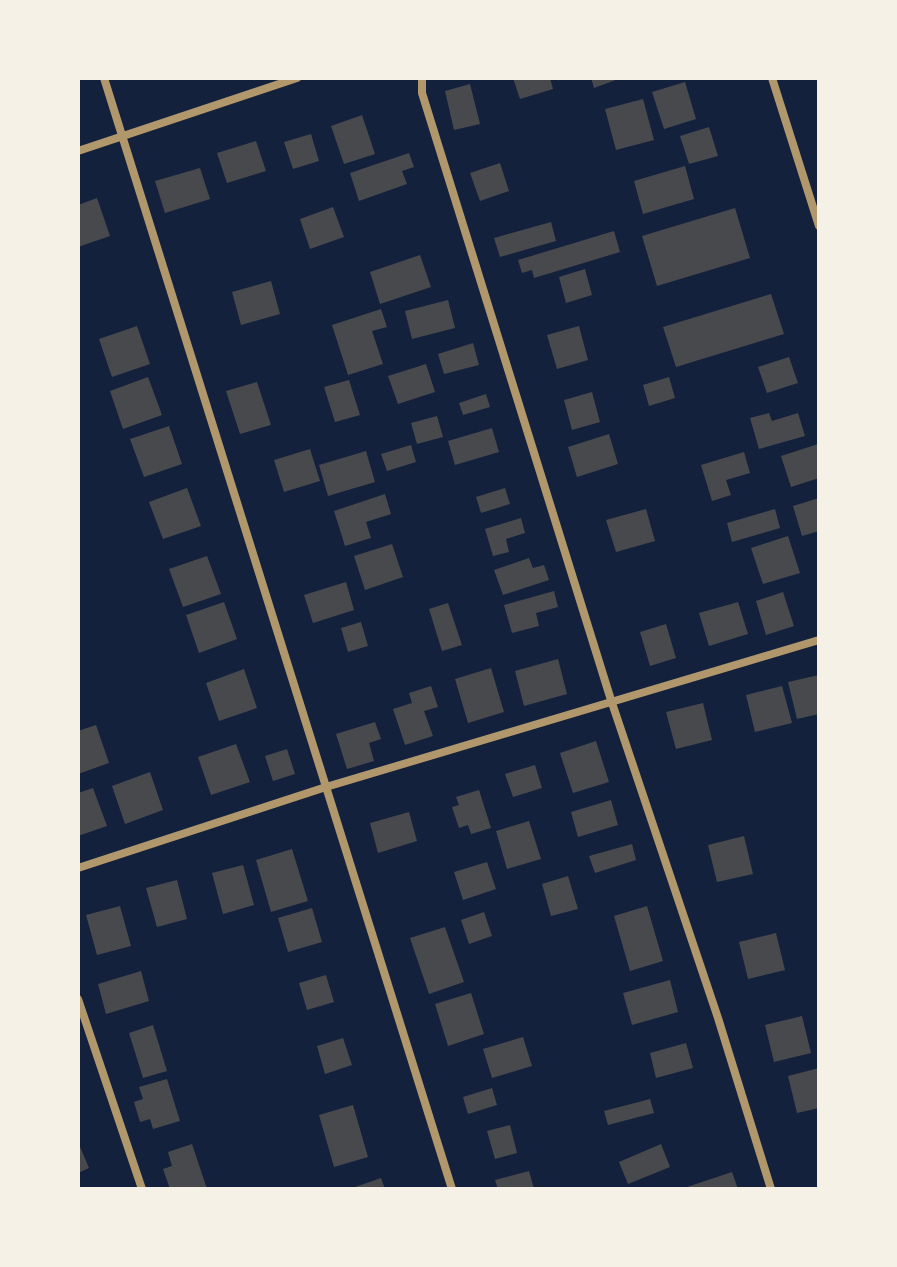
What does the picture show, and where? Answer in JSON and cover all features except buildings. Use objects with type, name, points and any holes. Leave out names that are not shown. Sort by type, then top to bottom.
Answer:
[{"type":"street","points":[[104,78],[452,1189]]},
{"type":"street","points":[[78,151],[297,78]]},
{"type":"street","points":[[422,78],[422,93],[611,700],[718,1018],[771,1189]]},
{"type":"street","points":[[772,78],[819,226]]},
{"type":"street","points":[[78,868],[326,787],[819,640]]},
{"type":"street","points":[[78,999],[142,1189]]}]
